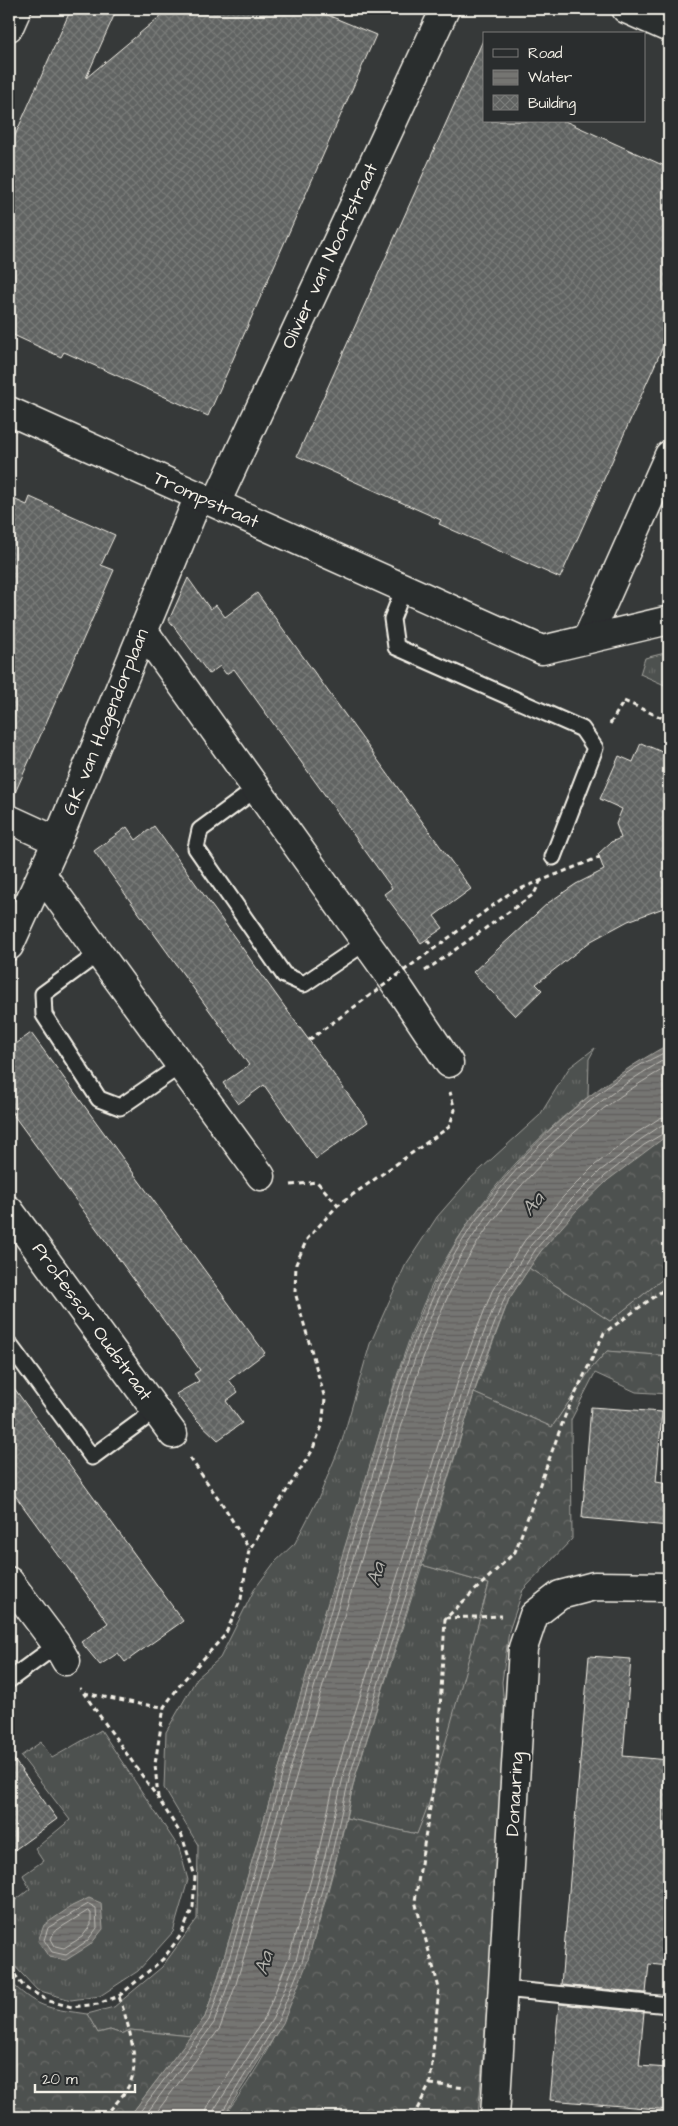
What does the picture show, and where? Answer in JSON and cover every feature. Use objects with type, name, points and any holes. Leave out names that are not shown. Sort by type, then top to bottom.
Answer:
[{"type":"street","points":[[9,27],[17,9]]},
{"type":"street","name":"Olivier van Noortstraat","points":[[207,500],[445,9]]},
{"type":"street","points":[[626,9],[669,28]]},
{"type":"street","name":"Trompstraat","points":[[9,411],[542,650],[669,620]]},
{"type":"street","points":[[587,638],[669,455]]},
{"type":"street","name":"G.K. van Hogendorplaan","points":[[9,946],[58,841],[142,630],[207,500]]},
{"type":"street","points":[[142,630],[366,942],[449,1063]]},
{"type":"street","points":[[9,819],[58,841]]},
{"type":"street","points":[[42,875],[261,1176]]},
{"type":"street","name":"Professor Oudstraat","points":[[9,1210],[173,1434]]},
{"type":"street","points":[[9,1581],[61,1653]]},
{"type":"street","points":[[534,1615],[560,1595],[594,1586],[669,1587]]},
{"type":"street","name":"Donauring","points":[[495,2117],[523,1648],[534,1615]]},
{"type":"lane","points":[[404,588],[392,619],[396,646],[582,728],[595,748],[553,857]]},
{"type":"lane","points":[[256,789],[200,830],[196,848],[284,975],[304,984],[366,942]]},
{"type":"lane","points":[[99,953],[43,994],[44,1015],[99,1099],[120,1107],[182,1065]]},
{"type":"lane","name":"Professor Oudstraat","points":[[9,1344],[92,1457],[156,1410]]},
{"type":"lane","points":[[9,1680],[61,1653]]},
{"type":"lane","points":[[503,1989],[669,2005]]},
{"type":"path","points":[[595,748],[624,701],[669,721]]},
{"type":"path","points":[[400,990],[534,894],[553,857]]},
{"type":"path","points":[[309,1040],[510,893],[600,857]]},
{"type":"path","points":[[427,940],[434,949]]},
{"type":"path","points":[[158,1798],[155,1764],[164,1707],[182,1681],[226,1634],[241,1599],[250,1550],[312,1451],[322,1426],[325,1399],[295,1292],[296,1264],[307,1239],[338,1205],[449,1127],[455,1110],[445,1074],[449,1063]]},
{"type":"path","points":[[261,1176],[281,1186],[317,1182],[338,1205]]},
{"type":"path","points":[[413,2117],[430,2084],[439,1988],[415,1901],[437,1764],[445,1618],[515,1552],[565,1416],[604,1333],[669,1286]]},
{"type":"path","points":[[173,1434],[225,1508],[250,1550]]},
{"type":"path","points":[[445,1618],[534,1615]]},
{"type":"path","points":[[9,1967],[24,1987],[49,2001],[72,2007],[98,2004],[119,1996],[163,1958],[181,1936],[193,1907],[195,1876],[182,1836],[158,1798],[83,1693],[61,1653]]},
{"type":"path","points":[[83,1693],[164,1707]]},
{"type":"path","points":[[104,2117],[130,2084],[134,2068],[128,2023],[119,1996]]},
{"type":"green space","points":[[669,652],[669,687],[640,674],[645,658]]},
{"type":"green space","points":[[595,1048],[589,1059],[588,1097],[565,1115],[522,1157],[482,1203],[449,1253],[423,1306],[392,1391],[205,2017],[191,2036],[130,2030],[122,2034],[110,2030],[98,2033],[87,2014],[114,2007],[162,1967],[197,1919],[198,1845],[164,1788],[166,1732],[197,1678],[220,1658],[254,1590],[274,1563],[295,1543],[319,1497],[342,1441],[370,1344],[405,1266],[437,1217],[471,1178],[540,1115],[569,1068]]},
{"type":"green space","points":[[669,1134],[669,1274],[610,1321],[529,1268],[558,1229],[592,1194],[629,1162]]},
{"type":"green space","points":[[529,1268],[610,1321],[669,1274],[669,1356],[607,1351],[591,1369],[552,1427],[474,1393],[509,1299]]},
{"type":"green space","points":[[607,1351],[669,1356],[669,1394],[636,1392],[595,1373],[571,1420],[572,1539],[523,1590],[509,1631],[502,1682],[508,1753],[478,2117],[223,2117],[247,2083],[268,2048],[286,2012],[315,1937],[346,1818],[417,1834],[429,1803],[489,1584],[422,1565],[474,1393],[552,1427],[591,1369]]},
{"type":"green space","points":[[422,1565],[489,1584],[430,1803],[417,1834],[346,1818],[355,1777]]},
{"type":"green space","points":[[101,1730],[179,1848],[188,1880],[173,1932],[138,1971],[100,1996],[71,2000],[37,1990],[9,1960],[9,1905],[30,1889],[23,1875],[43,1861],[35,1849],[70,1820],[21,1756],[41,1742],[52,1758]]},
{"type":"green space","points":[[14,1985],[31,1999],[47,2007],[87,2014],[98,2033],[110,2030],[122,2034],[130,2030],[191,2036],[129,2117],[9,2117],[9,1987]]},
{"type":"water","name":"Aa","points":[[669,1044],[669,1134],[608,1180],[576,1211],[540,1252],[509,1299],[480,1374],[355,1777],[336,1859],[307,1963],[283,2023],[223,2117],[129,2117],[205,2017],[391,1396],[416,1326],[448,1257],[477,1211],[516,1165],[555,1125],[597,1090]]},
{"type":"water","points":[[89,1898],[101,1903],[103,1929],[90,1945],[66,1960],[49,1957],[38,1941],[44,1925],[72,1906]]},
{"type":"building","points":[[71,9],[117,9],[86,78],[169,9],[313,9],[376,35],[208,416],[64,352],[61,357],[9,333],[9,149]]},
{"type":"building","points":[[483,40],[483,122],[567,122],[669,168],[669,333],[560,578],[439,524],[441,520],[297,456]]},
{"type":"building","points":[[9,497],[27,505],[30,497],[115,535],[101,565],[114,570],[10,804]]},
{"type":"building","points":[[188,578],[210,609],[216,605],[225,617],[257,593],[471,889],[434,916],[443,928],[421,943],[384,894],[392,888],[234,669],[226,674],[220,666],[209,674],[169,620]]},
{"type":"building","points":[[641,743],[669,755],[669,906],[628,921],[591,941],[536,984],[542,990],[515,1016],[473,972],[548,903],[576,884],[604,870],[598,854],[611,842],[621,838],[616,824],[622,809],[600,799],[619,756],[633,762]]},
{"type":"building","points":[[154,826],[368,1122],[316,1159],[264,1085],[238,1104],[223,1083],[249,1065],[94,851],[127,827],[136,840]]},
{"type":"building","points":[[31,1033],[265,1353],[229,1380],[238,1392],[226,1401],[242,1423],[218,1440],[197,1420],[176,1394],[199,1381],[194,1374],[200,1370],[9,1109],[9,1049]]},
{"type":"building","points":[[9,1381],[183,1621],[125,1662],[118,1653],[100,1665],[81,1642],[108,1623],[9,1487]]},
{"type":"building","points":[[591,1407],[662,1412],[656,1482],[669,1484],[669,1526],[582,1518]]},
{"type":"building","points":[[589,1656],[631,1659],[623,1756],[669,1760],[669,1966],[649,1964],[646,1993],[561,1985]]},
{"type":"building","points":[[9,1753],[57,1819],[9,1854]]},
{"type":"building","points":[[559,2004],[644,2012],[639,2066],[669,2068],[669,2110],[550,2100]]}]
